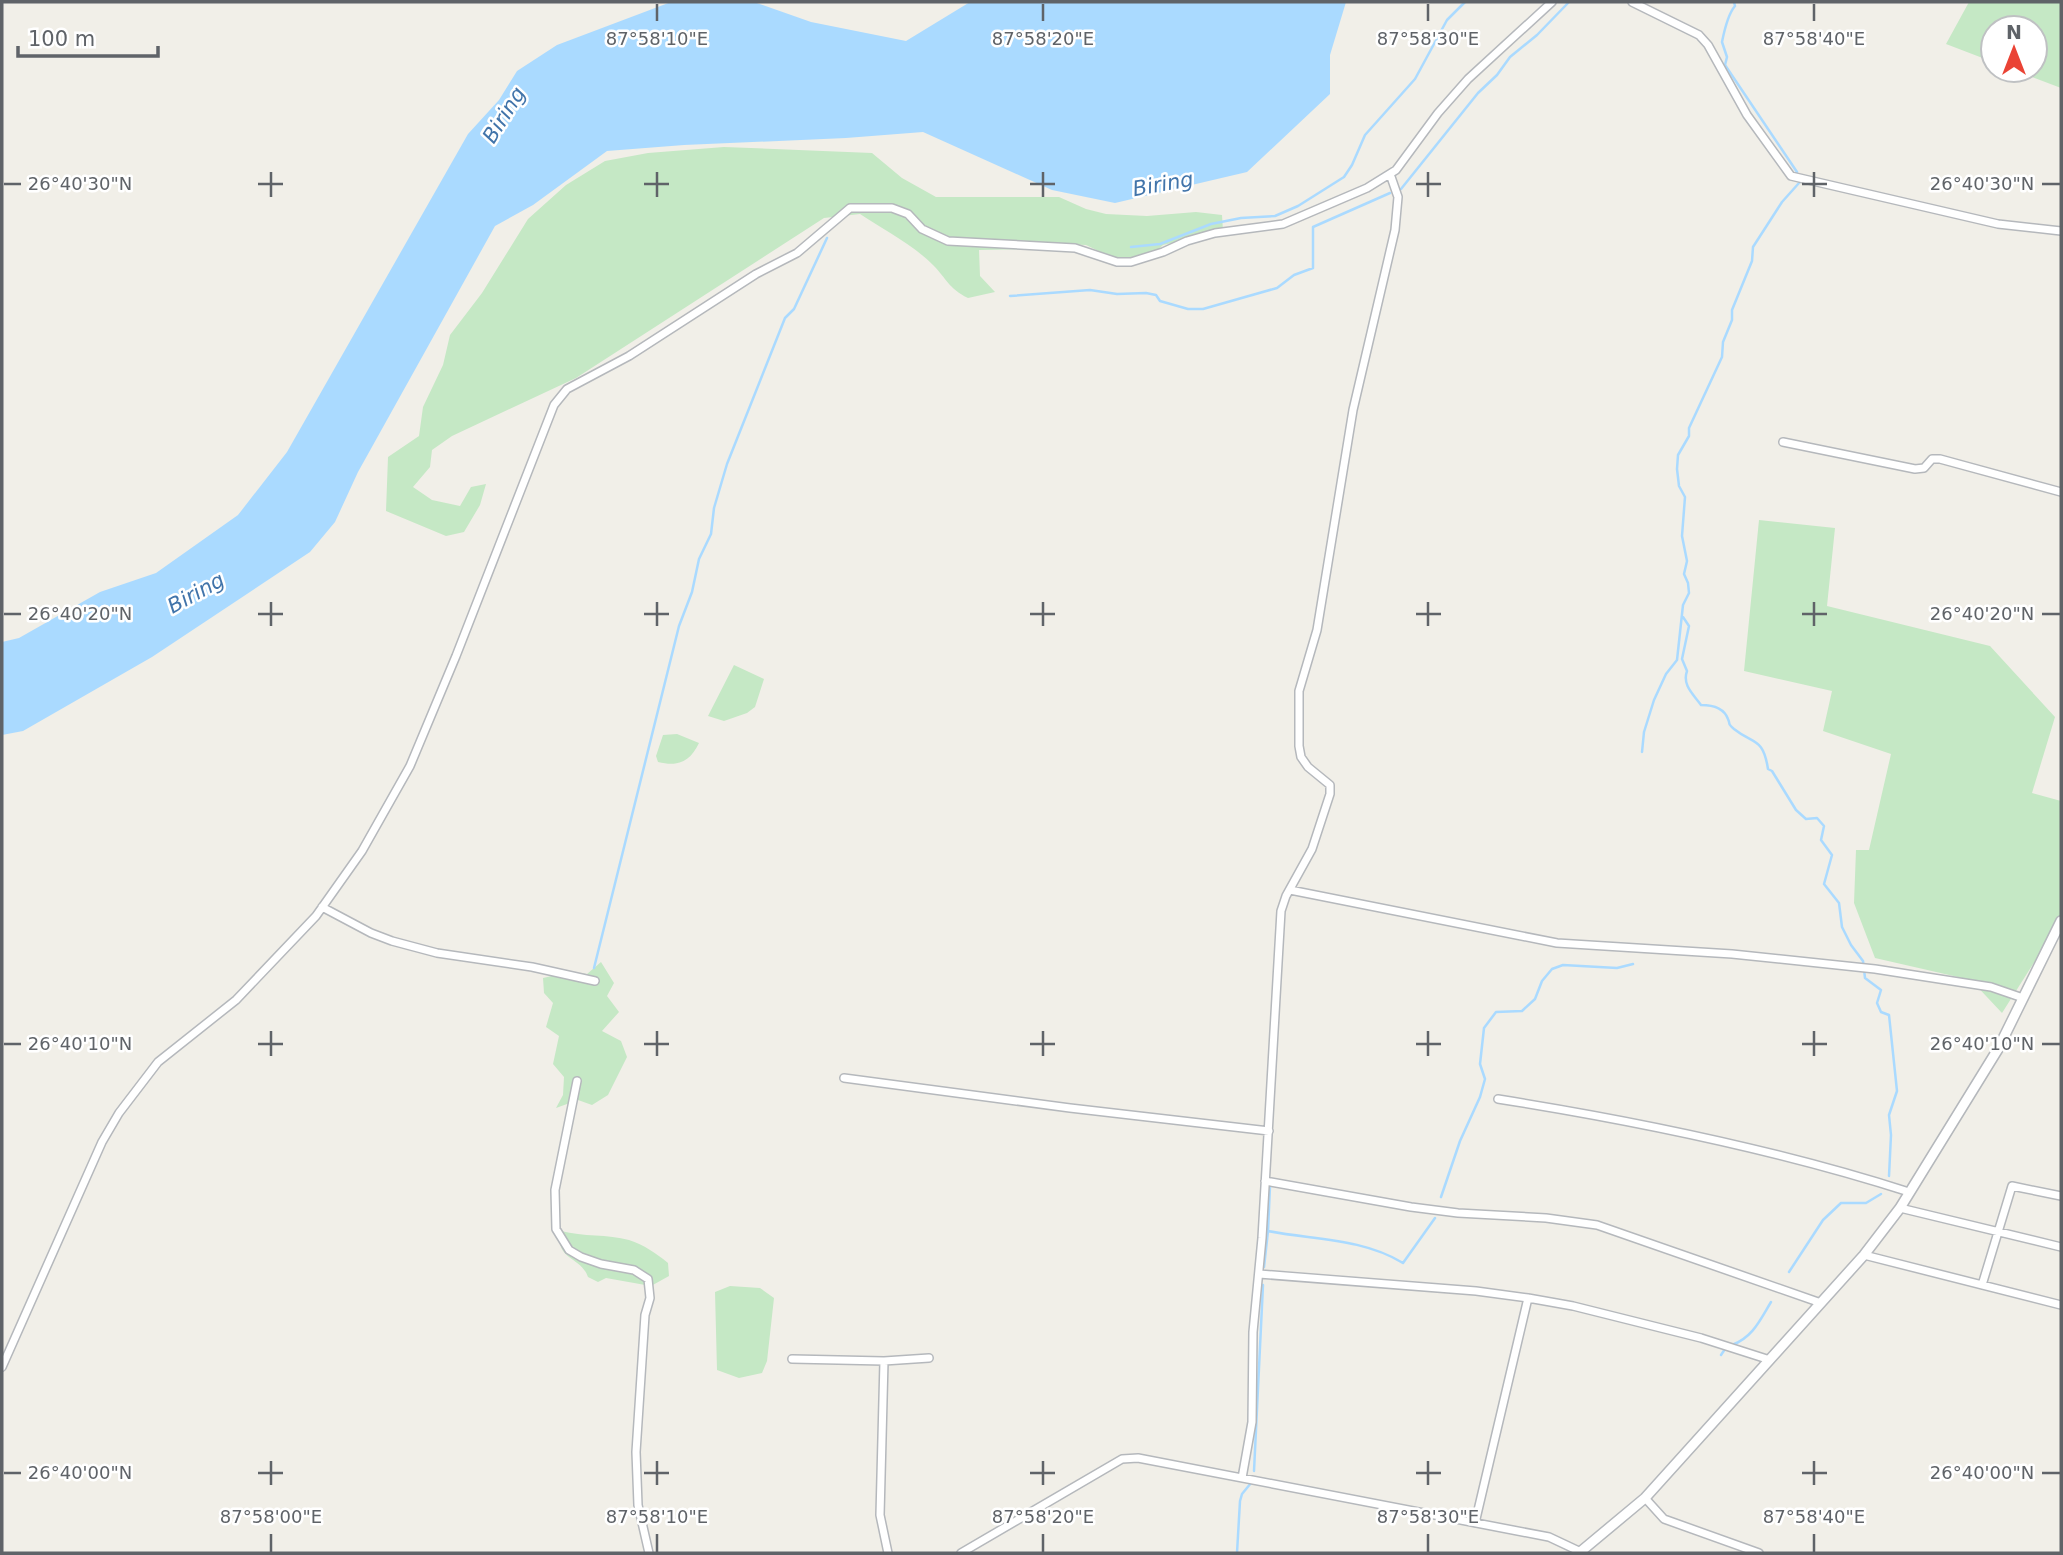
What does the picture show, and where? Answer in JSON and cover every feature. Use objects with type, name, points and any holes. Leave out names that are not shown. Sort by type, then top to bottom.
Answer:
[{"type":"street","points":[[2,1367],[102,1142],[119,1112],[158,1062],[236,1000],[322,907],[362,851],[410,766],[554,405],[567,389],[629,356],[756,274],[797,253],[850,208],[892,208],[908,215],[922,229],[948,241],[1075,248],[1117,262],[1130,262],[1215,233],[1283,224],[1367,188],[1390,174],[1412,151],[1438,113],[1468,79],[1552,2]]},
{"type":"street","points":[[1632,2],[1699,35],[1747,115],[1791,176],[1997,224],[2061,231]]},
{"type":"street","points":[[1242,1478],[1252,1422],[1253,1332],[1269,1131],[1281,911],[1312,849],[1330,794],[1330,785],[1301,757],[1299,691],[1317,630],[1353,410],[1395,230],[1398,197],[1390,174]]},
{"type":"street","points":[[1783,442],[1915,469],[1924,468],[1932,460],[1940,460],[2061,492]]},
{"type":"street","points":[[1290,890],[1557,943],[1732,954],[1875,969],[1991,987],[2023,998]]},
{"type":"street","points":[[322,907],[371,933],[437,953],[532,967],[595,981]]},
{"type":"street","points":[[961,1553],[1122,1459],[1139,1458],[1549,1537],[1581,1552],[1645,1498],[1864,1255],[1900,1208],[1998,1049],[2060,926]]},
{"type":"street","points":[[844,1078],[1269,1131]]},
{"type":"street","points":[[577,1081],[555,1190],[556,1229],[569,1250],[581,1257],[634,1270],[648,1279],[650,1298],[645,1325],[636,1452],[638,1505],[649,1553]]},
{"type":"street","points":[[1498,1099],[1725,1140],[1909,1192]]},
{"type":"street","points":[[1265,1181],[1411,1207],[1597,1225],[1821,1303]]},
{"type":"street","points":[[1982,1285],[2012,1186],[2061,1196]]},
{"type":"street","points":[[1900,1208],[2061,1247]]},
{"type":"street","points":[[1864,1255],[2061,1305]]},
{"type":"street","points":[[1259,1275],[1476,1291],[1528,1298],[1573,1306],[1701,1338],[1770,1360]]},
{"type":"street","points":[[1475,1523],[1528,1298]]},
{"type":"street","points":[[792,1359],[884,1361],[929,1358]]},
{"type":"street","points":[[884,1361],[880,1515],[888,1553]]},
{"type":"street","points":[[1645,1498],[1664,1518],[1759,1553]]},
{"type":"green space","points":[[1969,2],[2061,2],[2061,88],[2049,83],[2049,14],[1979,14],[1979,57],[1946,44]]},
{"type":"green space","points":[[724,147],[872,153],[902,178],[936,197],[1059,197],[1086,209],[1106,214],[1147,216],[1196,212],[1222,215],[1223,231],[1163,245],[1145,261],[1113,258],[1086,245],[979,250],[980,276],[995,292],[968,298],[952,287],[916,250],[860,214],[824,218],[576,378],[452,436],[432,450],[430,467],[413,487],[432,500],[460,506],[471,487],[486,484],[480,505],[464,532],[446,536],[386,511],[388,457],[419,436],[423,407],[443,365],[450,335],[482,293],[528,219],[566,185],[605,161],[648,153]]},
{"type":"green space","points":[[1759,520],[1835,528],[1827,606],[1990,646],[2055,717],[2032,793],[2061,801],[2061,920],[2002,1013],[1971,980],[1875,958],[1854,903],[1856,850],[1869,850],[1891,754],[1823,731],[1832,691],[1744,671]]},
{"type":"green space","points":[[734,665],[764,679],[755,707],[747,713],[724,721],[708,716]]},
{"type":"green space","points":[[677,734],[699,743],[692,755],[683,762],[658,762],[656,756],[663,735]]},
{"type":"green space","points":[[601,962],[614,983],[607,996],[619,1012],[602,1031],[621,1041],[627,1057],[608,1095],[592,1105],[578,1100],[556,1108],[563,1095],[564,1077],[553,1064],[559,1036],[546,1027],[553,1003],[544,993],[543,978],[569,972],[587,974]]},
{"type":"green space","points":[[561,1231],[634,1242],[668,1263],[669,1276],[651,1286],[606,1278],[598,1282],[588,1277],[585,1270],[565,1253],[561,1247]]},
{"type":"green space","points":[[730,1286],[760,1288],[774,1298],[767,1361],[762,1373],[739,1378],[717,1370],[715,1292]]},
{"type":"water","name":"Biring","points":[[671,2],[754,2],[811,22],[906,41],[970,2],[1346,2],[1330,55],[1330,94],[1247,172],[1115,203],[1052,190],[923,132],[607,151],[533,205],[495,226],[358,472],[335,522],[310,552],[152,657],[23,731],[2,735],[2,642],[19,638],[100,592],[156,573],[238,515],[287,452],[468,134],[499,100],[517,71],[557,45]]},
{"type":"waterway","points":[[1131,247],[1160,244],[1211,224],[1241,218],[1275,216],[1298,206],[1344,177],[1365,135],[1415,79],[1447,20],[1465,2]]},
{"type":"waterway","points":[[1401,189],[1510,57],[1537,35],[1569,2]]},
{"type":"waterway","points":[[1734,2],[1735,6],[1728,18],[1722,42],[1727,57],[1725,65],[1797,172]]},
{"type":"waterway","points":[[1642,752],[1644,732],[1654,700],[1666,674],[1677,660],[1683,605],[1689,593],[1684,574],[1687,561],[1682,536],[1685,497],[1679,486],[1678,455],[1689,436],[1689,428],[1722,357],[1723,342],[1732,320],[1732,310],[1752,261],[1753,247],[1782,202],[1799,183]]},
{"type":"waterway","points":[[1010,296],[1090,290],[1117,294],[1146,293],[1156,295],[1160,301],[1188,309],[1203,309],[1277,288],[1294,275],[1313,268],[1313,227],[1390,193]]},
{"type":"waterway","points":[[594,968],[679,626],[692,592],[699,559],[711,534],[714,508],[727,464],[785,318],[794,309],[827,238]]},
{"type":"waterway","points":[[1683,617],[1689,626],[1682,659],[1687,671],[1687,685],[1692,693],[1701,705],[1721,710],[1732,727],[1760,746],[1768,769],[1772,771],[1796,810],[1806,819],[1817,818],[1824,826],[1821,840],[1832,855],[1824,884],[1839,903],[1842,927],[1863,961],[1865,978],[1881,990],[1877,1003],[1881,1012],[1889,1015],[1897,1091],[1889,1115],[1889,1176]]},
{"type":"waterway","points":[[1441,1197],[1460,1141],[1480,1097],[1485,1079],[1480,1064],[1484,1028],[1496,1012],[1522,1011],[1535,999],[1542,981],[1552,969],[1563,965],[1617,968],[1633,964]]},
{"type":"waterway","points":[[1268,1231],[1270,1186]]},
{"type":"waterway","points":[[1789,1272],[1823,1220],[1841,1203],[1866,1203],[1881,1194]]},
{"type":"waterway","points":[[1264,1267],[1268,1231],[1354,1244],[1403,1263],[1435,1218]]},
{"type":"waterway","points":[[1254,1471],[1263,1285]]},
{"type":"waterway","points":[[1732,1345],[1751,1333],[1771,1302]]},
{"type":"waterway","points":[[1721,1355],[1725,1349]]},
{"type":"waterway","points":[[1237,1553],[1240,1501],[1251,1483]]}]
